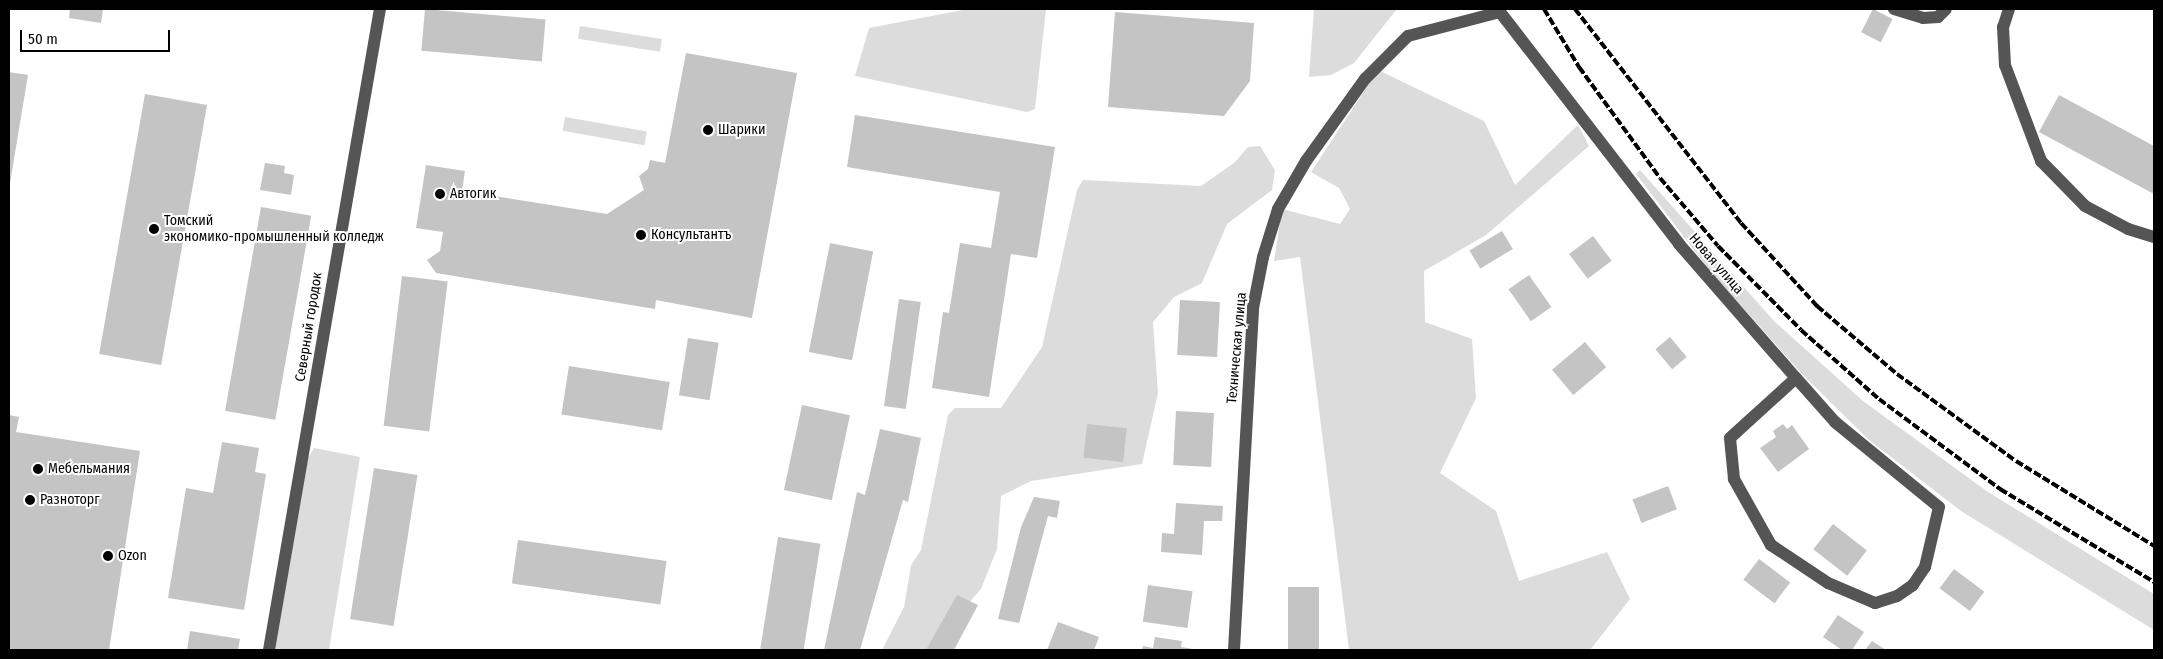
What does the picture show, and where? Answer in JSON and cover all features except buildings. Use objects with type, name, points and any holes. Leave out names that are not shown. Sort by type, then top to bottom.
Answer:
[{"type":"street","name":"Северный городок","points":[[269,650],[380,9]]},
{"type":"street","points":[[1894,9],[1923,18],[1938,17],[1946,9]]},
{"type":"street","points":[[2009,9],[2003,27],[2005,65],[2041,160],[2085,206],[2128,229],[2154,237]]},
{"type":"street","name":"Техническая улица","points":[[1234,650],[1253,308],[1263,258],[1278,209],[1306,161],[1365,79],[1408,36],[1500,12]]},
{"type":"street","name":"Новая улица","points":[[1500,12],[1679,244],[1835,422],[1939,507],[1925,568],[1913,585],[1897,596],[1875,603],[1828,583],[1771,545],[1734,479],[1730,438],[1796,378]]},
{"type":"shaded area","points":[[968,9],[1046,9],[1035,109],[1027,112],[855,76],[869,28]]},
{"type":"shaded area","points":[[1314,9],[1397,9],[1354,63],[1331,75],[1309,77]]},
{"type":"shaded area","points":[[580,26],[662,39],[660,52],[578,39]]},
{"type":"shaded area","points":[[1378,70],[1484,121],[1515,185],[1578,125],[1589,146],[1486,235],[1424,271],[1425,322],[1472,339],[1476,398],[1440,473],[1496,511],[1519,581],[1607,552],[1630,599],[1590,650],[1349,650],[1300,257],[1274,261],[1282,209],[1340,224],[1350,209],[1339,188],[1311,172]]},
{"type":"shaded area","points":[[565,117],[647,131],[644,145],[563,131]]},
{"type":"shaded area","points":[[1260,146],[1275,170],[1272,190],[1227,224],[1202,283],[1174,297],[1153,322],[1158,393],[1142,464],[1031,481],[1001,496],[997,549],[981,589],[927,650],[882,650],[904,607],[911,565],[921,550],[948,415],[955,408],[1001,408],[1042,347],[1077,190],[1083,180],[1201,186],[1234,163],[1248,147]]},
{"type":"shaded area","points":[[1640,170],[1774,321],[1863,401],[1988,492],[2154,594],[2154,630],[1961,511],[1869,440],[1802,374],[1711,272],[1636,174]]},
{"type":"shaded area","points":[[314,448],[360,457],[329,650],[275,650],[308,458]]},
{"type":"railway","points":[[1544,9],[1579,67],[1660,178],[1718,246],[1801,330],[1879,399],[2000,489],[2154,582]]},
{"type":"railway","points":[[1575,9],[1741,223],[1817,306],[1897,374],[2016,461],[2154,546]]},
{"type":"place","name":"Шарики","points":[[708,130]]},
{"type":"place","name":"Автогик","points":[[440,194]]},
{"type":"place","name":"Томский экономико-промышленный колледж","points":[[154,229]]},
{"type":"place","name":"Консультантъ","points":[[641,235]]},
{"type":"place","name":"Мебельмания","points":[[38,469]]},
{"type":"place","name":"Разноторг","points":[[30,500]]},
{"type":"place","name":"Ozon","points":[[108,556]]}]
